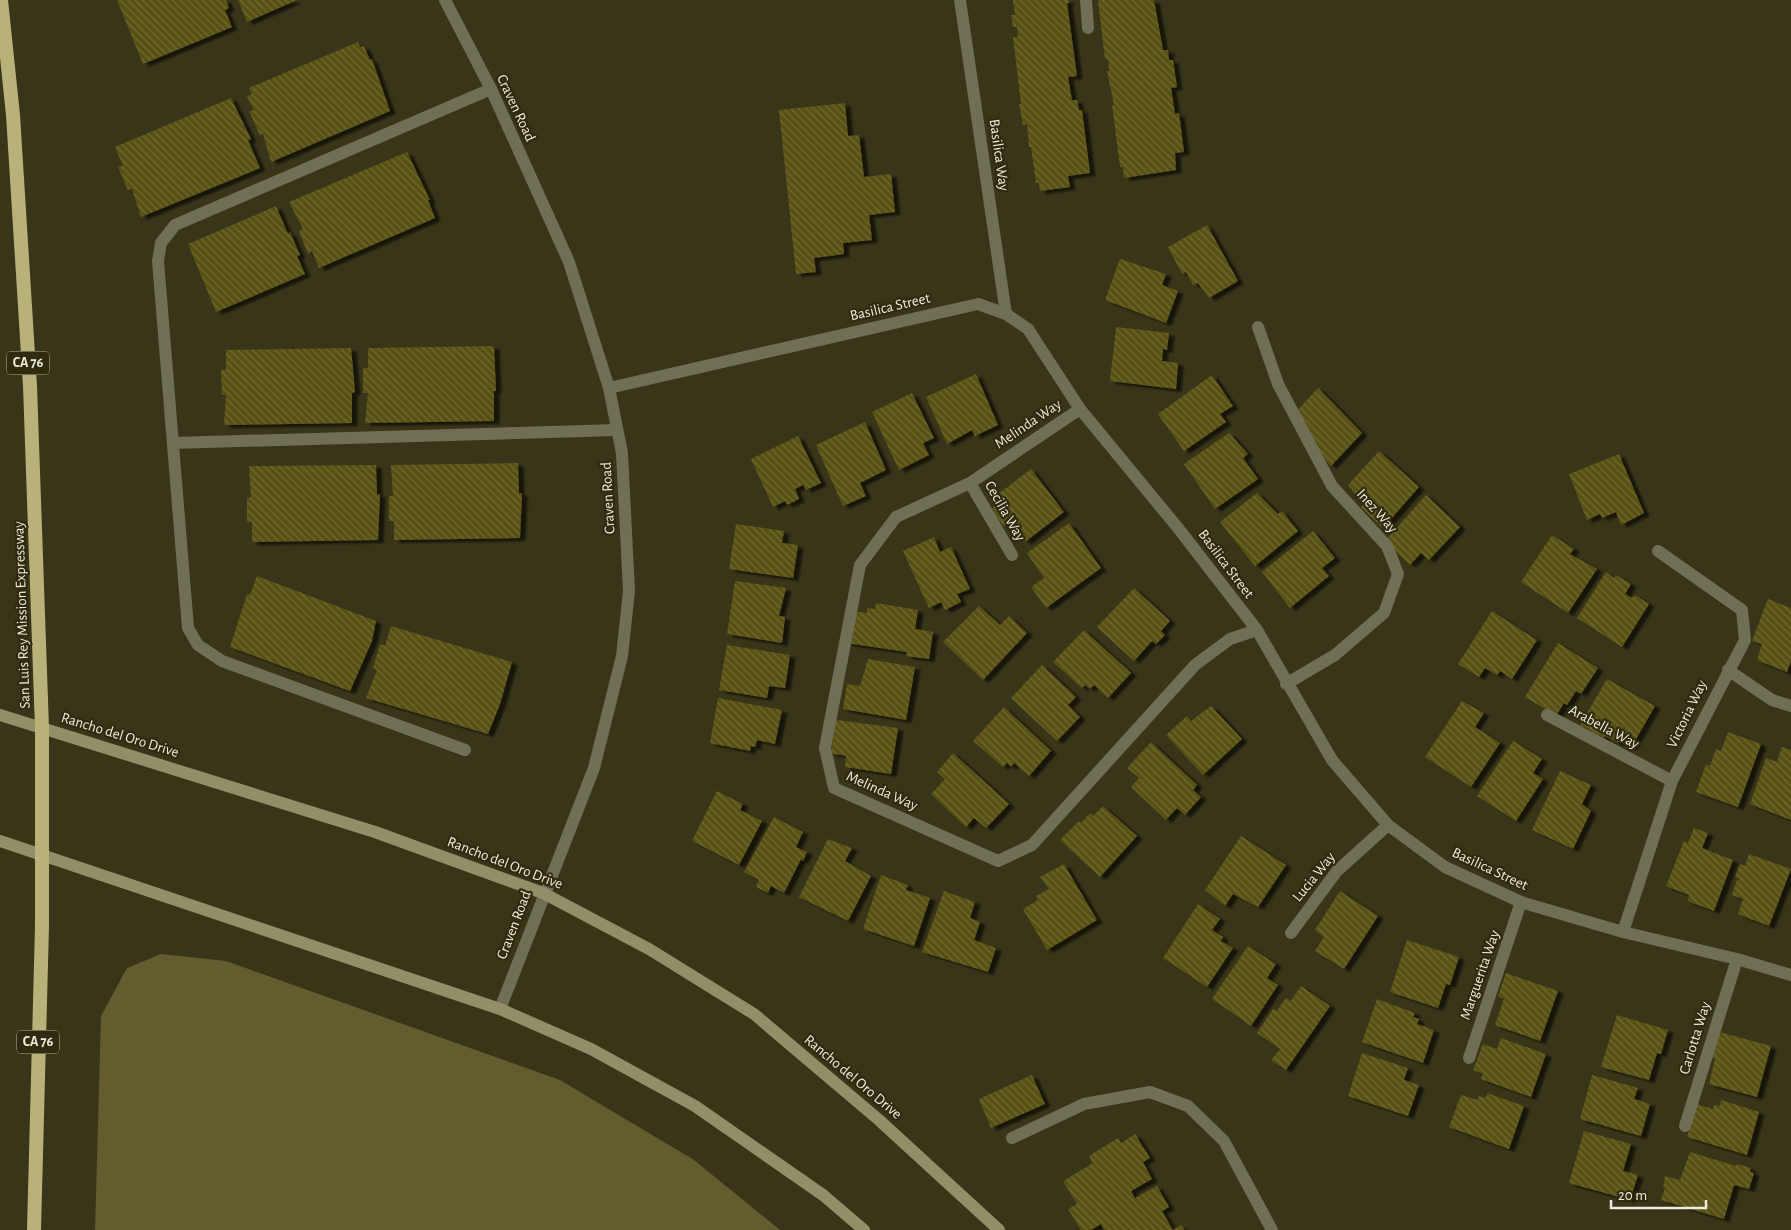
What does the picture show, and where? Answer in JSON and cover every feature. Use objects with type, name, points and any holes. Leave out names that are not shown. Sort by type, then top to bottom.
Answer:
[{"type":"highway","name":"San Luis Rey Mission Expressway","points":[[1,0],[13,115],[30,386],[42,728],[42,854],[34,1230]]},
{"type":"main road","name":"Rancho del Oro Drive","points":[[0,714],[376,832],[543,893],[649,949],[754,1014],[879,1120],[999,1230]]},
{"type":"main road","points":[[0,840],[500,1008],[591,1049],[695,1106],[823,1195],[864,1230]]},
{"type":"street","name":"Craven Road","points":[[444,0],[491,89],[569,262],[609,388],[622,453],[629,591],[622,656],[594,768],[543,893],[500,1008]]},
{"type":"street","name":"Basilica Way","points":[[960,0],[1006,314]]},
{"type":"street","points":[[1086,0],[1088,28]]},
{"type":"street","points":[[465,750],[222,661],[198,645],[188,628],[158,261],[161,243],[175,225],[491,89]]},
{"type":"street","name":"Basilica Street","points":[[609,388],[978,304],[1006,314],[1028,329],[1080,408],[1178,528],[1257,630],[1286,684],[1332,760],[1388,825],[1445,867],[1521,902],[1623,932],[1737,959],[1791,975]]},
{"type":"street","name":"Inez Way","points":[[1258,327],[1278,384],[1332,486],[1387,546],[1398,574],[1384,612],[1335,655],[1286,684]]},
{"type":"street","name":"Melinda Way","points":[[1080,408],[970,483],[896,517],[860,565],[825,748],[834,788],[998,862],[1032,845],[1195,665],[1230,638],[1257,630]]},
{"type":"street","points":[[173,443],[617,430]]},
{"type":"street","name":"Cecilia Way","points":[[970,483],[1012,555]]},
{"type":"street","name":"Victoria Way","points":[[1623,932],[1672,781],[1744,640],[1742,610],[1658,551]]},
{"type":"street","points":[[1728,670],[1772,700],[1791,706]]},
{"type":"street","name":"Arabella Way","points":[[1547,714],[1672,781]]},
{"type":"street","name":"Lucia Way","points":[[1291,932],[1337,870],[1388,825]]},
{"type":"street","name":"Marguerita Way","points":[[1469,1058],[1521,902]]},
{"type":"street","name":"Carlotta Way","points":[[1685,1126],[1737,959]]},
{"type":"street","points":[[1012,1138],[1084,1104],[1150,1092],[1188,1106],[1224,1141],[1272,1230]]},
{"type":"shaded area","points":[[161,954],[226,961],[560,1080],[694,1160],[780,1230],[95,1230],[101,1016],[127,968]]},
{"type":"building","points":[[117,0],[226,0],[229,8],[225,10],[232,27],[143,64]]},
{"type":"building","points":[[238,0],[297,0],[247,22]]},
{"type":"building","points":[[1013,0],[1069,0],[1069,3],[1067,3],[1077,76],[1068,77],[1072,100],[1077,100],[1079,110],[1082,110],[1090,173],[1068,176],[1070,187],[1040,191],[1039,183],[1036,183],[1027,124],[1023,125],[1019,104],[1021,104],[1013,37],[1018,37],[1017,27],[1013,27],[1011,15],[1015,15]]},
{"type":"building","points":[[1098,0],[1154,0],[1163,50],[1168,50],[1169,60],[1173,60],[1177,87],[1171,88],[1175,114],[1179,113],[1184,152],[1175,153],[1176,170],[1124,178],[1123,167],[1120,167],[1112,105],[1114,105],[1107,71],[1109,71],[1108,59],[1105,59]]},
{"type":"building","points":[[358,42],[360,47],[364,46],[370,60],[372,59],[390,111],[271,162],[263,134],[260,135],[249,111],[254,110],[247,96],[252,94],[249,88]]},
{"type":"building","points":[[231,98],[251,139],[248,140],[260,168],[141,217],[132,189],[128,190],[118,167],[123,166],[115,147]]},
{"type":"building","points":[[845,103],[848,136],[859,135],[864,177],[891,174],[895,212],[869,215],[872,240],[843,243],[844,254],[814,258],[816,272],[796,274],[779,110]]},
{"type":"building","points":[[407,152],[430,200],[428,200],[435,218],[319,268],[312,251],[308,254],[299,231],[303,229],[289,202]]},
{"type":"building","points":[[276,206],[288,234],[290,232],[300,255],[297,256],[305,274],[216,312],[188,244]]},
{"type":"building","points":[[1207,225],[1238,281],[1209,298],[1198,283],[1193,285],[1186,272],[1182,274],[1168,247]]},
{"type":"building","points":[[1120,259],[1166,274],[1162,285],[1178,291],[1166,323],[1105,300]]},
{"type":"building","points":[[1116,327],[1169,333],[1167,350],[1163,349],[1162,361],[1178,363],[1176,389],[1110,381]]},
{"type":"building","points":[[494,346],[496,391],[494,391],[494,421],[365,423],[368,393],[363,393],[363,368],[368,368],[368,348]]},
{"type":"building","points":[[351,348],[355,392],[352,393],[352,423],[224,425],[226,395],[222,395],[221,370],[226,370],[226,350]]},
{"type":"building","points":[[976,374],[998,425],[975,436],[972,430],[947,444],[926,397]]},
{"type":"building","points":[[1212,375],[1233,406],[1220,414],[1226,422],[1184,451],[1158,414]]},
{"type":"building","points":[[1318,388],[1362,433],[1331,466],[1297,433],[1295,413]]},
{"type":"building","points":[[912,393],[934,438],[923,443],[929,455],[899,470],[872,412]]},
{"type":"building","points":[[865,422],[886,470],[860,483],[866,496],[843,506],[816,445]]},
{"type":"building","points":[[1229,433],[1248,454],[1243,458],[1258,479],[1215,509],[1184,464]]},
{"type":"building","points":[[798,436],[821,483],[806,490],[803,485],[795,489],[799,499],[787,505],[785,501],[773,507],[751,459]]},
{"type":"building","points":[[1379,451],[1419,487],[1383,528],[1361,507],[1364,504],[1348,485]]},
{"type":"building","points":[[1619,454],[1644,513],[1621,525],[1616,512],[1602,518],[1600,514],[1587,520],[1569,474]]},
{"type":"building","points":[[518,463],[519,493],[522,493],[520,538],[394,540],[394,521],[389,521],[389,496],[393,496],[391,465]]},
{"type":"building","points":[[376,465],[377,495],[380,494],[378,540],[252,542],[252,522],[247,522],[247,498],[251,497],[249,466]]},
{"type":"building","points":[[1031,469],[1064,512],[1025,542],[1010,522],[1004,526],[991,509],[998,504],[993,498]]},
{"type":"building","points":[[1257,493],[1278,514],[1282,511],[1298,531],[1255,566],[1220,522]]},
{"type":"building","points":[[1426,495],[1460,527],[1429,560],[1421,553],[1410,565],[1385,541]]},
{"type":"building","points":[[1069,523],[1101,568],[1046,608],[1031,587],[1044,578],[1027,553]]},
{"type":"building","points":[[736,524],[784,531],[782,543],[798,545],[793,578],[729,569]]},
{"type":"building","points":[[1313,531],[1335,558],[1322,568],[1329,576],[1290,608],[1262,572]]},
{"type":"building","points":[[1552,535],[1574,549],[1570,554],[1597,569],[1568,613],[1521,582]]},
{"type":"building","points":[[934,537],[940,552],[951,547],[970,589],[957,594],[961,602],[945,610],[941,602],[929,608],[903,551]]},
{"type":"building","points":[[1606,572],[1614,578],[1616,575],[1631,584],[1625,594],[1632,598],[1635,595],[1649,604],[1622,647],[1577,618]]},
{"type":"building","points":[[257,576],[376,621],[372,641],[350,691],[230,647],[247,594],[250,595]]},
{"type":"building","points":[[735,581],[786,588],[779,616],[785,617],[782,643],[727,634]]},
{"type":"building","points":[[1134,588],[1170,621],[1161,631],[1165,635],[1156,644],[1152,641],[1134,661],[1097,627]]},
{"type":"building","points":[[1768,599],[1791,608],[1791,661],[1787,672],[1757,660],[1762,644],[1752,641]]},
{"type":"building","points":[[876,603],[918,610],[915,629],[933,632],[929,659],[906,656],[907,652],[846,643],[851,611],[867,613],[867,608],[875,609]]},
{"type":"building","points":[[979,606],[1000,625],[1009,616],[1027,633],[983,680],[943,642]]},
{"type":"building","points":[[1492,611],[1537,640],[1512,679],[1500,671],[1497,675],[1485,668],[1479,677],[1458,664]]},
{"type":"building","points":[[391,626],[512,662],[500,704],[488,734],[366,698],[377,670],[373,668],[380,644],[385,646]]},
{"type":"building","points":[[1084,630],[1131,673],[1108,698],[1094,685],[1090,689],[1085,685],[1082,688],[1053,662]]},
{"type":"building","points":[[1558,643],[1598,668],[1581,694],[1576,691],[1567,705],[1564,703],[1556,716],[1525,697]]},
{"type":"building","points":[[727,645],[790,655],[785,688],[769,686],[767,698],[719,690]]},
{"type":"building","points":[[868,659],[915,667],[906,720],[843,709],[847,684],[860,686]]},
{"type":"building","points":[[1042,665],[1076,697],[1068,705],[1080,717],[1057,741],[1011,698]]},
{"type":"building","points":[[1607,679],[1655,706],[1631,748],[1619,741],[1618,743],[1605,736],[1604,738],[1580,725]]},
{"type":"building","points":[[718,698],[782,710],[775,744],[757,740],[755,747],[751,746],[750,751],[710,743]]},
{"type":"building","points":[[1462,701],[1484,713],[1475,727],[1500,743],[1471,787],[1425,757]]},
{"type":"building","points":[[1211,706],[1242,739],[1203,775],[1166,735],[1187,716],[1191,721]]},
{"type":"building","points":[[1004,707],[1051,751],[1029,776],[1014,763],[1011,767],[1007,763],[1003,767],[973,741]]},
{"type":"building","points":[[836,720],[898,728],[891,774],[845,767],[846,756],[831,753]]},
{"type":"building","points":[[1728,732],[1761,744],[1738,807],[1696,792],[1706,764],[1710,766],[1716,749],[1721,751]]},
{"type":"building","points":[[1513,741],[1542,759],[1533,773],[1543,779],[1516,821],[1477,796]]},
{"type":"building","points":[[1151,742],[1197,785],[1193,790],[1201,797],[1185,815],[1177,808],[1166,820],[1131,787],[1139,778],[1127,768]]},
{"type":"building","points":[[1782,747],[1791,750],[1791,820],[1750,804],[1766,758],[1777,762]]},
{"type":"building","points":[[953,753],[1009,804],[986,828],[974,818],[966,827],[931,794],[945,779],[937,772]]},
{"type":"building","points":[[1560,771],[1591,785],[1582,804],[1591,811],[1573,849],[1532,830]]},
{"type":"building","points":[[717,791],[743,804],[740,810],[762,821],[739,865],[692,841]]},
{"type":"building","points":[[1103,806],[1137,836],[1100,877],[1060,840],[1079,821],[1081,823],[1090,813],[1093,816]]},
{"type":"building","points":[[774,817],[803,832],[796,847],[807,852],[803,861],[801,859],[784,893],[771,886],[768,893],[756,887],[759,880],[744,872]]},
{"type":"building","points":[[1694,828],[1708,833],[1702,848],[1733,860],[1714,911],[1688,901],[1689,895],[1666,886],[1684,841],[1688,843]]},
{"type":"building","points":[[1241,836],[1286,865],[1258,907],[1233,894],[1225,906],[1205,890]]},
{"type":"building","points":[[828,839],[852,848],[845,861],[871,876],[848,921],[799,897]]},
{"type":"building","points":[[1749,854],[1791,869],[1769,926],[1738,914],[1743,899],[1732,895],[1737,880],[1740,879],[1735,877],[1740,864],[1745,866]]},
{"type":"building","points":[[1064,864],[1097,920],[1047,950],[1023,909],[1038,900],[1036,896],[1049,889],[1040,877]]},
{"type":"building","points":[[881,875],[908,885],[906,890],[930,898],[914,946],[863,929]]},
{"type":"building","points":[[944,891],[975,902],[970,918],[980,922],[974,940],[996,948],[988,972],[922,952]]},
{"type":"building","points":[[1340,891],[1378,916],[1344,969],[1315,951],[1324,937],[1315,930]]},
{"type":"building","points":[[1198,904],[1220,919],[1212,930],[1223,937],[1221,941],[1233,948],[1207,987],[1163,958]]},
{"type":"building","points":[[1407,940],[1459,957],[1450,985],[1446,984],[1438,1008],[1390,992]]},
{"type":"building","points":[[1248,946],[1276,964],[1267,978],[1278,985],[1251,1026],[1212,999]]},
{"type":"building","points":[[1506,973],[1558,991],[1540,1041],[1495,1025],[1504,999],[1498,996]]},
{"type":"building","points":[[1301,986],[1330,1006],[1286,1070],[1271,1060],[1280,1049],[1257,1033],[1273,1009],[1277,1011],[1286,998],[1291,1001]]},
{"type":"building","points":[[1377,999],[1415,1013],[1413,1017],[1419,1019],[1417,1024],[1434,1030],[1423,1063],[1362,1042]]},
{"type":"building","points":[[1617,1015],[1668,1030],[1661,1054],[1657,1053],[1649,1080],[1601,1067]]},
{"type":"building","points":[[1716,1031],[1771,1046],[1757,1097],[1709,1084],[1715,1059],[1709,1057]]},
{"type":"building","points":[[1501,1038],[1546,1054],[1531,1097],[1481,1079],[1483,1074],[1473,1070],[1483,1044],[1497,1049]]},
{"type":"building","points":[[1362,1053],[1408,1068],[1404,1080],[1419,1085],[1408,1116],[1348,1096]]},
{"type":"building","points":[[1032,1075],[1045,1104],[991,1128],[979,1099]]},
{"type":"building","points":[[1592,1075],[1638,1088],[1634,1099],[1650,1104],[1641,1136],[1580,1119]]},
{"type":"building","points":[[1487,1093],[1524,1106],[1509,1149],[1449,1127],[1461,1095],[1478,1100],[1479,1096],[1486,1098]]},
{"type":"building","points":[[1721,1100],[1759,1112],[1747,1155],[1687,1137],[1696,1104],[1713,1109],[1714,1105],[1720,1106]]},
{"type":"building","points":[[1584,1131],[1631,1144],[1623,1171],[1638,1175],[1630,1200],[1569,1183]]},
{"type":"building","points":[[1135,1134],[1150,1158],[1143,1162],[1152,1179],[1131,1191],[1135,1198],[1157,1186],[1169,1207],[1162,1211],[1173,1230],[1104,1230],[1101,1224],[1091,1230],[1081,1230],[1068,1209],[1077,1204],[1063,1181],[1093,1163],[1089,1156],[1118,1138],[1121,1143]]},
{"type":"building","points":[[1690,1152],[1736,1166],[1737,1164],[1751,1168],[1750,1172],[1754,1173],[1749,1189],[1734,1185],[1724,1219],[1661,1200],[1665,1188],[1663,1187],[1665,1176],[1680,1180]]},
{"type":"building","points":[[1181,1225],[1184,1230],[1173,1230]]}]
